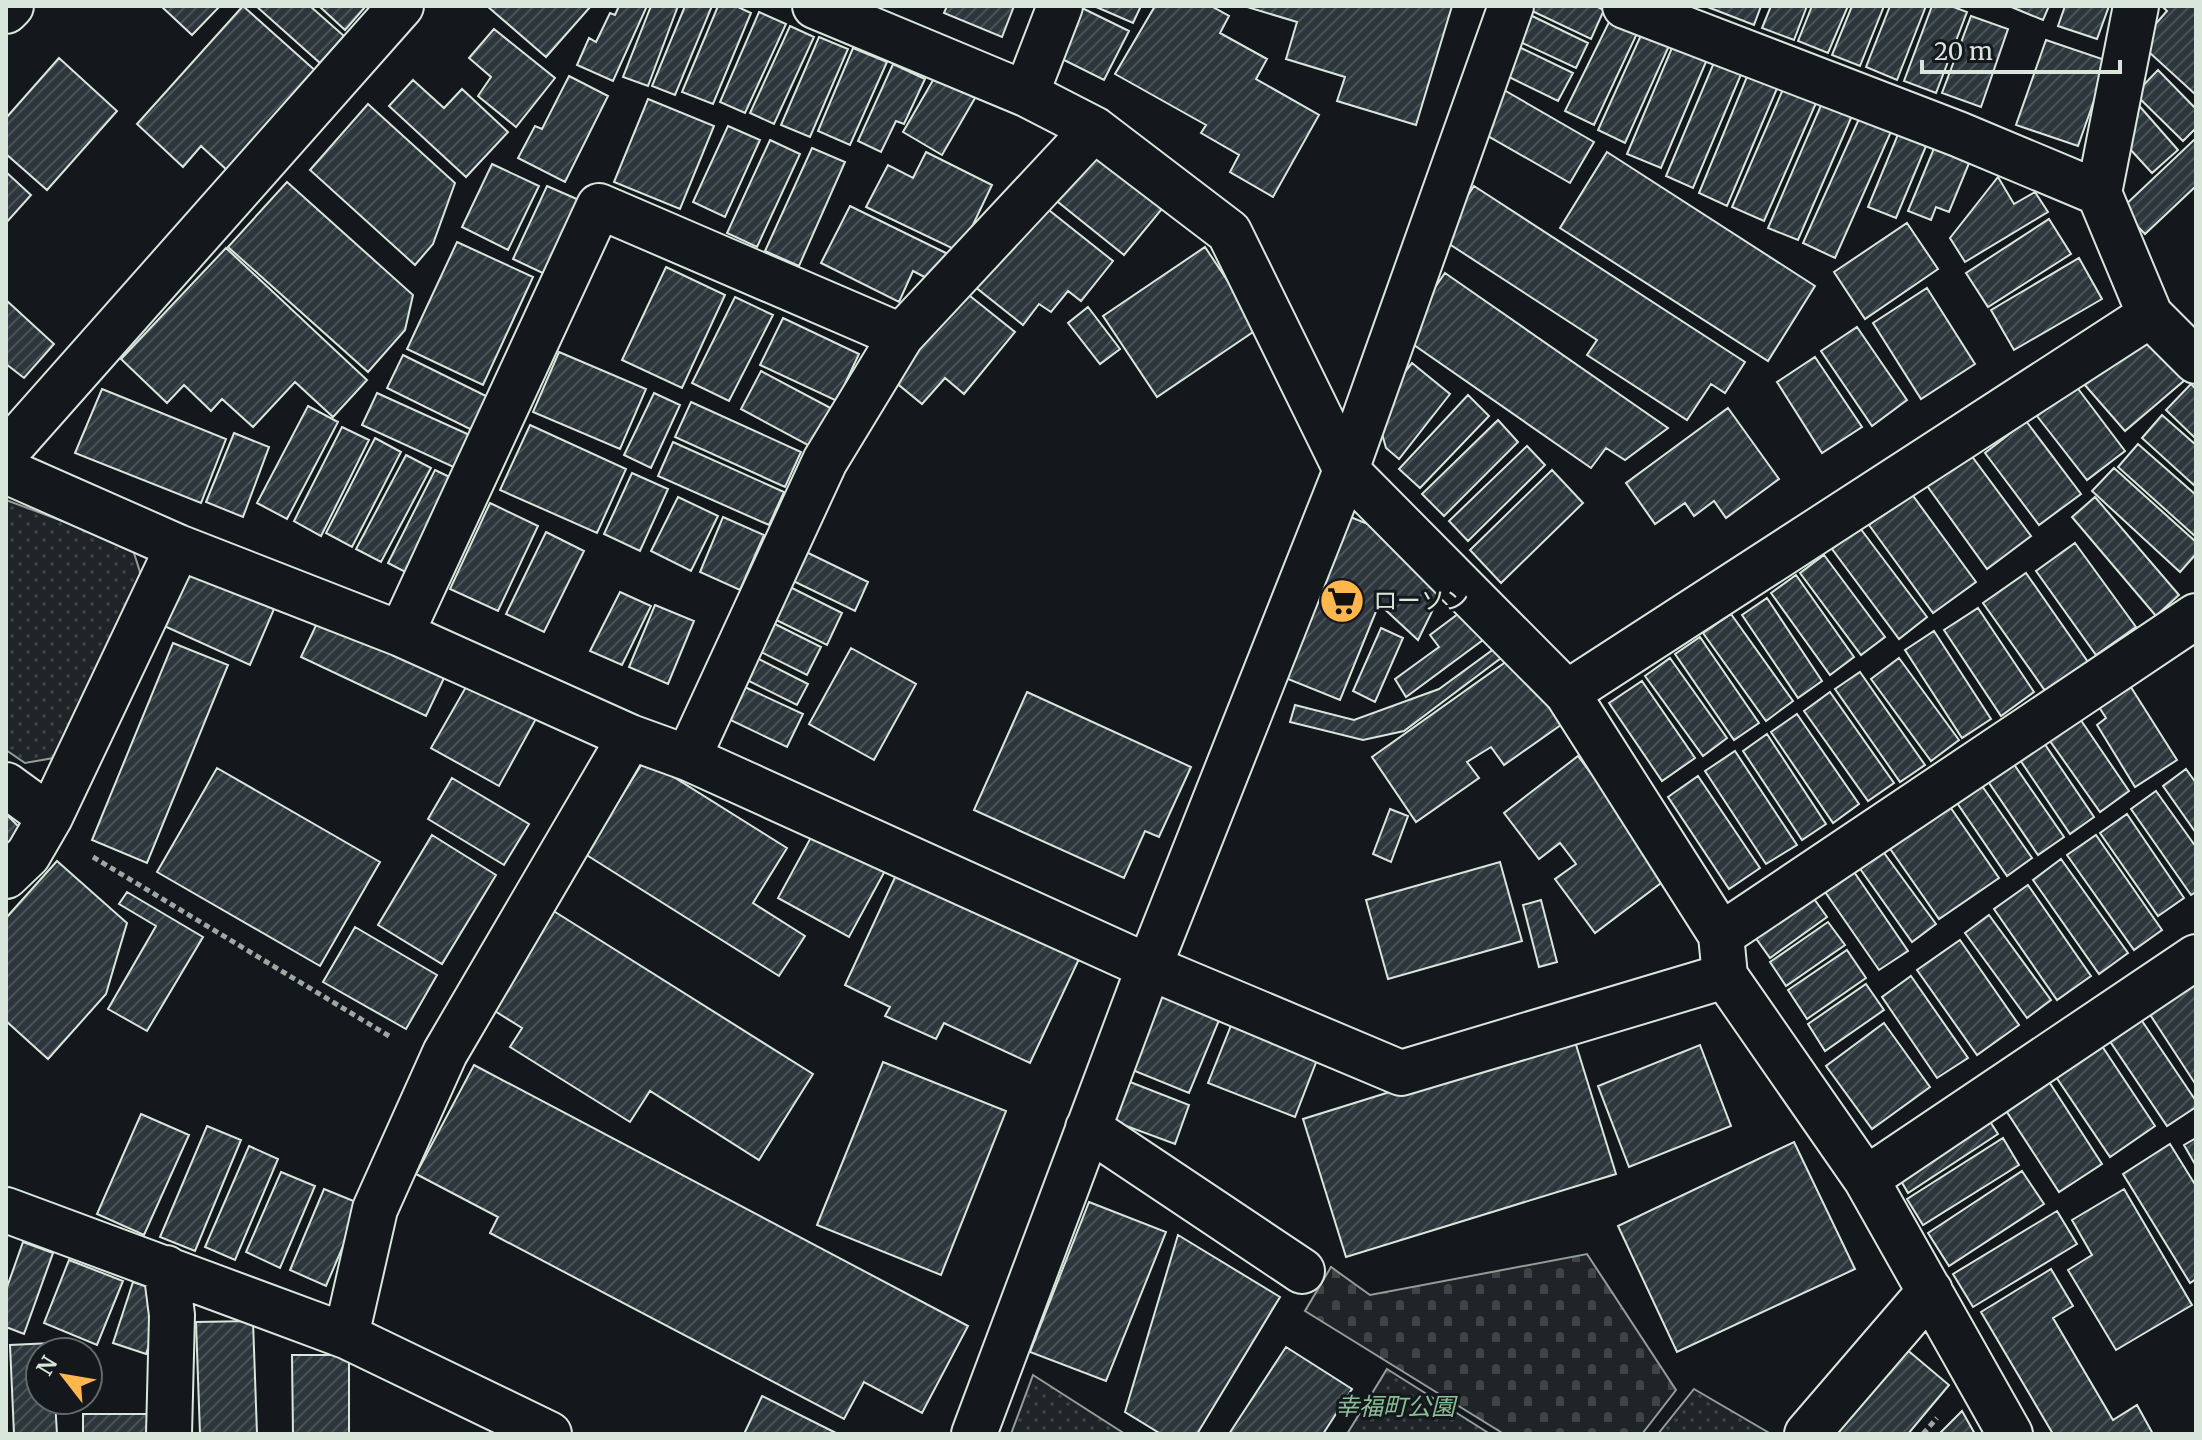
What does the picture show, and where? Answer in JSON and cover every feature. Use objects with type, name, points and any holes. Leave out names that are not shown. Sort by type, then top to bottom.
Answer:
[{"type":"street","points":[[6,11],[11,6]]},
{"type":"street","points":[[6,452],[401,6]]},
{"type":"street","points":[[815,6],[1026,94],[1094,129],[1229,232],[1346,470],[1567,693],[1723,955],[1866,1179],[2010,1434]]},
{"type":"street","points":[[1026,94],[1060,6]]},
{"type":"street","points":[[974,1434],[1149,967],[1346,470],[1511,6]]},
{"type":"street","points":[[1625,6],[1958,134],[2099,193]]},
{"type":"street","points":[[2136,6],[2099,193],[2150,315],[2196,361]]},
{"type":"street","points":[[688,758],[825,461],[901,336],[1094,129]]},
{"type":"street","points":[[401,634],[599,206],[901,336]]},
{"type":"street","points":[[1567,693],[2150,315]]},
{"type":"street","points":[[6,471],[178,547],[401,634],[630,737],[688,758],[1149,967],[1401,1073],[1723,955],[2195,618]]},
{"type":"street","points":[[6,876],[28,855],[47,822],[178,547]]},
{"type":"street","points":[[346,1336],[375,1209],[440,1066],[630,737]]},
{"type":"street","points":[[6,785],[47,822]]},
{"type":"street","points":[[1866,1179],[2196,957]]},
{"type":"street","points":[[1088,1128],[1302,1271]]},
{"type":"street","points":[[6,1210],[346,1336],[549,1434]]},
{"type":"street","points":[[166,1268],[172,1315],[169,1434]]},
{"type":"street","points":[[1807,1434],[1930,1291]]},
{"type":"path","points":[[47,822],[440,1066]]},
{"type":"green space","points":[[6,500],[132,547],[141,575],[59,757],[25,763],[6,750]]},
{"type":"green space","points":[[1587,1254],[1676,1390],[1642,1434],[1504,1434],[1305,1311],[1331,1267],[1370,1295]]},
{"type":"green space","name":"幸福町公園","points":[[1387,1369],[1490,1434],[1347,1434]]},
{"type":"green space","points":[[1033,1375],[1125,1434],[1011,1434]]},
{"type":"green space","points":[[1694,1389],[1771,1434],[1658,1434]]},
{"type":"building","points":[[161,6],[220,6],[192,35]]},
{"type":"building","points":[[243,6],[318,73],[228,171],[201,146],[183,167],[137,124]]},
{"type":"building","points":[[256,6],[310,6],[344,36],[320,63]]},
{"type":"building","points":[[319,6],[366,6],[345,30]]},
{"type":"building","points":[[487,6],[591,6],[546,57]]},
{"type":"building","points":[[619,6],[647,6],[613,81],[577,65],[589,38],[596,42],[610,13],[615,15]]},
{"type":"building","points":[[651,6],[678,6],[648,86],[623,77]]},
{"type":"building","points":[[685,6],[712,6],[675,95],[652,86]]},
{"type":"building","points":[[718,6],[736,6],[751,13],[713,104],[682,92]]},
{"type":"building","points":[[947,6],[1014,6],[1002,37],[944,13]]},
{"type":"building","points":[[1078,6],[1129,31],[1104,80],[1052,54]]},
{"type":"building","points":[[1094,6],[1141,6],[1133,23]]},
{"type":"building","points":[[1155,6],[1211,6],[1229,16],[1220,33],[1267,59],[1256,79],[1319,115],[1273,197],[1230,172],[1239,155],[1201,133],[1206,125],[1115,74]]},
{"type":"building","points":[[1244,6],[1452,6],[1416,125],[1337,101],[1345,77],[1286,59],[1297,22]]},
{"type":"building","points":[[1532,6],[1596,6],[1604,10],[1591,39],[1530,10]]},
{"type":"building","points":[[1705,6],[1761,6],[1754,25]]},
{"type":"building","points":[[1771,6],[1807,6],[1794,40],[1762,28]]},
{"type":"building","points":[[1812,6],[1848,6],[1828,53],[1798,41]]},
{"type":"building","points":[[1852,6],[1884,6],[1860,66],[1832,55]]},
{"type":"building","points":[[1890,6],[1926,6],[1897,80],[1866,67]]},
{"type":"building","points":[[1932,6],[1951,6],[1967,12],[1936,93],[1904,81]]},
{"type":"building","points":[[2009,6],[2049,6],[2043,20]]},
{"type":"building","points":[[2065,6],[2109,6],[2097,39],[2058,26]]},
{"type":"building","points":[[2162,6],[2196,6],[2196,95],[2139,43],[2167,11]]},
{"type":"building","points":[[759,12],[786,24],[745,113],[720,102]]},
{"type":"building","points":[[1614,12],[1641,25],[1594,125],[1565,111]]},
{"type":"building","points":[[1528,14],[1588,43],[1576,68],[1516,40]]},
{"type":"building","points":[[1971,16],[2008,29],[1981,107],[1942,93]]},
{"type":"building","points":[[1646,24],[1673,37],[1625,143],[1598,130]]},
{"type":"building","points":[[790,26],[814,37],[774,124],[750,113]]},
{"type":"building","points":[[494,29],[555,78],[516,127],[478,96],[491,77],[469,58]]},
{"type":"building","points":[[1677,36],[1711,50],[1661,168],[1627,154]]},
{"type":"building","points":[[819,37],[848,49],[810,137],[781,125]]},
{"type":"building","points":[[2046,40],[2108,61],[2078,146],[2016,125]]},
{"type":"building","points":[[1515,45],[1573,73],[1558,101],[1501,73]]},
{"type":"building","points":[[853,48],[887,62],[850,145],[818,131]]},
{"type":"building","points":[[1718,53],[1745,65],[1693,188],[1666,176]]},
{"type":"building","points":[[59,58],[117,111],[47,190],[6,154],[6,118]]},
{"type":"building","points":[[893,64],[925,79],[904,124],[896,121],[881,152],[858,141]]},
{"type":"building","points":[[1751,67],[1781,79],[1727,206],[1699,193]]},
{"type":"building","points":[[2158,70],[2196,109],[2196,128],[2183,141],[2135,94]]},
{"type":"building","points":[[936,75],[975,98],[942,155],[903,132]]},
{"type":"building","points":[[569,76],[608,96],[565,182],[518,158],[535,126],[542,129]]},
{"type":"building","points":[[413,80],[444,108],[462,89],[508,132],[466,177],[389,106]]},
{"type":"building","points":[[1787,80],[1820,94],[1764,221],[1732,207]]},
{"type":"building","points":[[1504,90],[1594,142],[1570,183],[1481,132]]},
{"type":"building","points":[[1825,96],[1855,109],[1798,240],[1768,228]]},
{"type":"building","points":[[648,99],[714,126],[680,209],[614,182]]},
{"type":"building","points":[[2135,101],[2178,150],[2152,173],[2118,136]]},
{"type":"building","points":[[368,104],[455,183],[433,244],[415,265],[310,170]]},
{"type":"building","points":[[1863,110],[1894,125],[1835,258],[1803,243]]},
{"type":"building","points":[[728,126],[760,140],[725,217],[693,202]]},
{"type":"building","points":[[1901,127],[1929,139],[1896,218],[1868,207]]},
{"type":"building","points":[[2196,138],[2196,186],[2145,234],[2121,209]]},
{"type":"building","points":[[770,140],[800,154],[757,247],[727,233]]},
{"type":"building","points":[[1937,141],[1972,156],[1949,212],[1936,207],[1931,220],[1908,211]]},
{"type":"building","points":[[1094,146],[1166,204],[1124,255],[1053,198]]},
{"type":"building","points":[[812,148],[845,162],[799,266],[765,251]]},
{"type":"building","points":[[926,152],[992,185],[960,252],[866,207],[888,165],[913,178]]},
{"type":"building","points":[[1607,152],[1815,286],[1768,361],[1560,228]]},
{"type":"building","points":[[492,164],[539,186],[508,250],[462,227]]},
{"type":"building","points":[[6,172],[31,195],[6,223]]},
{"type":"building","points":[[1998,177],[2014,204],[2035,192],[2048,212],[1965,262],[1950,238]]},
{"type":"building","points":[[287,182],[413,295],[405,330],[368,372],[228,247]]},
{"type":"building","points":[[547,186],[586,203],[551,277],[513,259]]},
{"type":"building","points":[[1474,186],[1745,362],[1725,393],[1711,384],[1687,420],[1587,355],[1597,340],[1440,238]]},
{"type":"building","points":[[1040,203],[1113,261],[1081,301],[1068,291],[1051,312],[1039,304],[1023,325],[974,286]]},
{"type":"building","points":[[850,206],[948,254],[934,282],[913,271],[899,302],[821,263]]},
{"type":"building","points":[[2049,219],[2071,254],[1988,307],[1966,273]]},
{"type":"building","points":[[1907,223],[1938,269],[1865,319],[1834,272]]},
{"type":"building","points":[[457,242],[533,277],[483,385],[407,349]]},
{"type":"building","points":[[1205,247],[1259,328],[1157,397],[1103,316]]},
{"type":"building","points":[[226,248],[367,380],[333,417],[295,382],[253,427],[222,399],[211,411],[184,385],[167,403],[121,359]]},
{"type":"building","points":[[2079,258],[2102,299],[2014,350],[1991,310]]},
{"type":"building","points":[[666,267],[725,295],[682,388],[622,360]]},
{"type":"building","points":[[1445,273],[1668,428],[1625,460],[1606,448],[1591,468],[1401,336]]},
{"type":"building","points":[[1927,288],[1975,364],[1921,399],[1873,323]]},
{"type":"building","points":[[965,292],[1015,332],[964,394],[945,378],[922,404],[894,381]]},
{"type":"building","points":[[735,297],[773,315],[729,401],[692,383]]},
{"type":"building","points":[[6,300],[54,344],[24,378],[6,364]]},
{"type":"building","points":[[1088,307],[1120,349],[1100,364],[1068,323]]},
{"type":"building","points":[[783,318],[859,354],[837,401],[760,365]]},
{"type":"building","points":[[1857,327],[1907,400],[1872,426],[1821,351]]},
{"type":"building","points":[[2147,331],[2186,379],[2125,431],[2084,384]]},
{"type":"building","points":[[559,352],[646,389],[620,449],[533,412]]},
{"type":"building","points":[[403,355],[490,398],[474,431],[387,388]]},
{"type":"building","points":[[1815,357],[1862,427],[1822,453],[1777,382]]},
{"type":"building","points":[[1412,363],[1450,394],[1399,459],[1386,448],[1375,409]]},
{"type":"building","points":[[761,371],[838,412],[817,450],[741,409]]},
{"type":"building","points":[[2191,384],[2196,389],[2196,439],[2166,410]]},
{"type":"building","points":[[2076,386],[2125,451],[2087,480],[2037,416]]},
{"type":"building","points":[[102,389],[226,439],[201,503],[75,453]]},
{"type":"building","points":[[377,393],[474,437],[460,470],[362,425]]},
{"type":"building","points":[[654,393],[680,405],[651,468],[624,455]]},
{"type":"building","points":[[1468,395],[1489,416],[1420,488],[1399,469]]},
{"type":"building","points":[[691,402],[801,452],[785,487],[675,437]]},
{"type":"building","points":[[308,406],[338,422],[287,519],[257,503]]},
{"type":"building","points":[[1728,408],[1779,479],[1726,518],[1714,501],[1694,516],[1685,503],[1655,524],[1626,483]]},
{"type":"building","points":[[2162,415],[2196,445],[2196,487],[2142,438]]},
{"type":"building","points":[[1498,420],[1518,442],[1444,516],[1422,494]]},
{"type":"building","points":[[2026,421],[2081,494],[2039,525],[1985,453]]},
{"type":"building","points":[[530,425],[626,469],[597,533],[500,490]]},
{"type":"building","points":[[342,427],[369,440],[321,536],[294,521]]},
{"type":"building","points":[[234,433],[269,447],[243,517],[206,502]]},
{"type":"building","points":[[375,438],[401,452],[352,547],[326,533]]},
{"type":"building","points":[[673,442],[784,492],[769,525],[658,476]]},
{"type":"building","points":[[2138,444],[2196,495],[2196,537],[2118,467]]},
{"type":"building","points":[[1527,446],[1545,465],[1468,541],[1449,521]]},
{"type":"building","points":[[1968,451],[2031,536],[1987,569],[1925,483]]},
{"type":"building","points":[[406,455],[431,468],[381,562],[356,549]]},
{"type":"building","points":[[2114,468],[2196,542],[2196,554],[2180,572],[2092,491]]},
{"type":"building","points":[[435,470],[460,482],[413,576],[388,563]]},
{"type":"building","points":[[1552,470],[1583,503],[1501,583],[1470,550]]},
{"type":"building","points":[[632,473],[668,489],[640,551],[604,534]]},
{"type":"building","points":[[1911,493],[1976,582],[1933,613],[1869,525]]},
{"type":"building","points":[[678,497],[718,516],[691,571],[651,551]]},
{"type":"building","points":[[2095,497],[2179,595],[2156,616],[2072,517]]},
{"type":"building","points":[[490,503],[538,526],[498,611],[450,589]]},
{"type":"building","points":[[1348,516],[1395,535],[1445,585],[1418,640],[1379,604],[1340,700],[1283,677]]},
{"type":"building","points":[[723,517],[764,535],[740,590],[700,572]]},
{"type":"building","points":[[1860,528],[1927,617],[1899,639],[1832,549]]},
{"type":"building","points":[[546,532],[584,551],[544,632],[506,614]]},
{"type":"building","points":[[2075,543],[2136,627],[2096,655],[2036,571]]},
{"type":"building","points":[[800,549],[868,582],[855,611],[787,578]]},
{"type":"building","points":[[1824,555],[1885,637],[1861,655],[1800,573]]},
{"type":"building","points":[[187,571],[274,609],[250,665],[162,625]]},
{"type":"building","points":[[2026,573],[2088,662],[2046,692],[1983,603]]},
{"type":"building","points":[[1796,575],[1854,657],[1830,675],[1771,593]]},
{"type":"building","points":[[782,583],[842,613],[827,645],[766,615]]},
{"type":"building","points":[[620,592],[651,606],[622,665],[590,651]]},
{"type":"building","points":[[1767,598],[1822,681],[1798,698],[1742,615]]},
{"type":"building","points":[[655,605],[694,621],[668,684],[629,667]]},
{"type":"building","points":[[1466,608],[1487,637],[1406,697],[1395,679],[1439,647],[1430,635]]},
{"type":"building","points":[[1978,608],[2034,692],[2001,716],[1944,630]]},
{"type":"building","points":[[1731,614],[1793,701],[1766,721],[1703,633]]},
{"type":"building","points":[[320,617],[445,676],[426,716],[301,657]]},
{"type":"building","points":[[765,619],[821,647],[807,675],[751,647]]},
{"type":"building","points":[[1381,628],[1403,638],[1375,702],[1353,691]]},
{"type":"building","points":[[1934,631],[1991,719],[1962,738],[1905,650]]},
{"type":"building","points":[[1700,637],[1759,723],[1734,740],[1675,654]]},
{"type":"building","points":[[173,643],[228,665],[147,863],[92,840]]},
{"type":"building","points":[[1498,646],[1505,655],[1404,731],[1363,740],[1290,722],[1295,705],[1354,720],[1439,689]]},
{"type":"building","points":[[851,648],[916,684],[874,760],[809,724]]},
{"type":"building","points":[[747,653],[808,684],[797,705],[737,675]]},
{"type":"building","points":[[1517,654],[1565,722],[1504,765],[1491,747],[1467,762],[1479,778],[1416,822],[1372,757]]},
{"type":"building","points":[[1670,658],[1727,738],[1703,756],[1645,676]]},
{"type":"building","points":[[1899,658],[1959,740],[1931,761],[1871,679]]},
{"type":"building","points":[[1860,672],[1925,765],[1900,782],[1835,689]]},
{"type":"building","points":[[2122,673],[2177,760],[2135,787],[2097,725],[2106,718],[2090,693]]},
{"type":"building","points":[[470,680],[537,717],[499,786],[431,748]]},
{"type":"building","points":[[1642,681],[1695,758],[1662,781],[1609,703]]},
{"type":"building","points":[[734,682],[803,714],[787,747],[718,714]]},
{"type":"building","points":[[1027,692],[1191,767],[1159,837],[1145,831],[1124,878],[974,810]]},
{"type":"building","points":[[1830,692],[1894,783],[1868,801],[1804,711]]},
{"type":"building","points":[[2076,713],[2129,791],[2100,812],[2045,734]]},
{"type":"building","points":[[1797,714],[1859,804],[1833,823],[1771,732]]},
{"type":"building","points":[[1767,734],[1826,824],[1802,840],[1743,751]]},
{"type":"building","points":[[2040,737],[2094,817],[2070,834],[2016,754]]},
{"type":"building","points":[[1735,751],[1797,845],[1766,864],[1705,771]]},
{"type":"building","points":[[1578,756],[1669,877],[1595,933],[1555,879],[1576,864],[1560,843],[1539,859],[1504,813]]},
{"type":"building","points":[[645,759],[787,848],[753,903],[805,936],[779,976],[585,854]]},
{"type":"building","points":[[2011,760],[2064,837],[2038,855],[1985,777]]},
{"type":"building","points":[[217,768],[380,862],[320,966],[157,872]]},
{"type":"building","points":[[2186,769],[2196,783],[2196,833],[2163,786]]},
{"type":"building","points":[[1698,776],[1760,868],[1729,889],[1668,797]]},
{"type":"building","points":[[452,778],[529,824],[504,865],[428,819]]},
{"type":"building","points":[[1980,783],[2032,858],[2007,876],[1955,800]]},
{"type":"building","points":[[2156,791],[2196,847],[2196,892],[2191,895],[2131,809]]},
{"type":"building","points":[[1944,798],[1999,878],[1939,919],[1884,840]]},
{"type":"building","points":[[1390,809],[1408,816],[1391,862],[1373,854]]},
{"type":"building","points":[[6,814],[26,834],[6,855]]},
{"type":"building","points":[[2127,814],[2184,898],[2158,916],[2100,833]]},
{"type":"building","points":[[815,830],[886,869],[849,937],[778,898]]},
{"type":"building","points":[[432,835],[496,875],[442,964],[378,925]]},
{"type":"building","points":[[2096,835],[2162,930],[2134,950],[2067,855]]},
{"type":"building","points":[[1879,846],[1936,924],[1912,942],[1856,863]]},
{"type":"building","points":[[2061,859],[2128,953],[2099,974],[2033,880]]},
{"type":"building","points":[[57,861],[127,923],[106,994],[48,1059],[6,1021],[6,918]]},
{"type":"building","points":[[1500,862],[1522,941],[1388,979],[1366,900]]},
{"type":"building","points":[[1850,866],[1908,951],[1879,970],[1821,886]]},
{"type":"building","points":[[897,873],[1080,957],[1030,1063],[944,1023],[936,1039],[885,1016],[890,1007],[845,985]]},
{"type":"building","points":[[2028,885],[2091,976],[2057,1000],[1994,909]]},
{"type":"building","points":[[1807,889],[1827,917],[1770,958],[1750,930]]},
{"type":"building","points":[[127,892],[203,937],[147,1031],[108,1009],[156,926],[119,904]]},
{"type":"building","points":[[1541,900],[1557,962],[1539,967],[1523,905]]},
{"type":"building","points":[[552,910],[813,1074],[759,1160],[650,1091],[630,1122],[510,1047],[522,1028],[490,1008]]},
{"type":"building","points":[[1989,915],[2051,1000],[2027,1018],[1965,933]]},
{"type":"building","points":[[1828,922],[1845,945],[1786,986],[1770,962]]},
{"type":"building","points":[[355,927],[437,975],[406,1029],[323,982]]},
{"type":"building","points":[[1960,940],[2019,1025],[1977,1055],[1917,970]]},
{"type":"building","points":[[1847,950],[1866,978],[1807,1019],[1788,990]]},
{"type":"building","points":[[1911,976],[1968,1058],[1937,1078],[1882,997]]},
{"type":"building","points":[[2196,977],[2196,1085],[2147,1010]]},
{"type":"building","points":[[1866,984],[1884,1010],[1825,1051],[1808,1024]]},
{"type":"building","points":[[1156,986],[1222,1013],[1189,1093],[1125,1067]]},
{"type":"building","points":[[2136,1012],[2196,1101],[2196,1107],[2167,1126],[2105,1034]]},
{"type":"building","points":[[1234,1018],[1320,1052],[1295,1117],[1208,1083]]},
{"type":"building","points":[[1884,1023],[1930,1087],[1872,1129],[1826,1066]]},
{"type":"building","points":[[1573,1035],[1616,1174],[1346,1257],[1303,1119]]},
{"type":"building","points":[[2098,1040],[2155,1126],[2110,1157],[2052,1071]]},
{"type":"building","points":[[1700,1045],[1731,1126],[1629,1167],[1598,1086]]},
{"type":"building","points":[[883,1062],[1006,1111],[941,1275],[817,1225]]},
{"type":"building","points":[[474,1065],[968,1326],[922,1413],[864,1382],[844,1419],[490,1233],[498,1217],[416,1174]]},
{"type":"building","points":[[2046,1077],[2102,1164],[2059,1192],[2003,1106]]},
{"type":"building","points":[[1125,1080],[1189,1105],[1175,1144],[1110,1120]]},
{"type":"building","points":[[1982,1109],[1998,1134],[1908,1193],[1893,1167]]},
{"type":"building","points":[[141,1114],[189,1135],[144,1235],[97,1214]]},
{"type":"building","points":[[207,1126],[241,1140],[195,1251],[160,1237]]},
{"type":"building","points":[[2003,1138],[2019,1165],[1923,1225],[1907,1199]]},
{"type":"building","points":[[2196,1138],[2196,1166],[2184,1145]]},
{"type":"building","points":[[1794,1142],[1855,1269],[1677,1352],[1618,1226]]},
{"type":"building","points":[[2170,1144],[2196,1186],[2196,1279],[2190,1283],[2123,1174]]},
{"type":"building","points":[[249,1146],[278,1159],[235,1260],[205,1247]]},
{"type":"building","points":[[2022,1171],[2044,1204],[1949,1266],[1928,1233]]},
{"type":"building","points":[[281,1172],[315,1186],[280,1268],[246,1252]]},
{"type":"building","points":[[324,1189],[361,1204],[326,1286],[290,1270]]},
{"type":"building","points":[[2124,1189],[2192,1305],[2116,1350],[2068,1270],[2092,1255],[2072,1220]]},
{"type":"building","points":[[1089,1202],[1166,1232],[1106,1381],[1030,1352]]},
{"type":"building","points":[[2057,1211],[2077,1244],[1973,1307],[1953,1274]]},
{"type":"building","points":[[1178,1235],[1280,1297],[1197,1434],[1161,1434],[1125,1412]]},
{"type":"building","points":[[23,1242],[53,1253],[24,1334],[6,1327],[6,1290]]},
{"type":"building","points":[[69,1260],[123,1281],[101,1336],[75,1336],[44,1323]]},
{"type":"building","points":[[2051,1269],[2073,1306],[2053,1318],[2113,1420],[2137,1405],[2153,1434],[2053,1434],[1981,1312]]},
{"type":"building","points":[[133,1282],[166,1293],[146,1354],[113,1343]]},
{"type":"building","points":[[253,1321],[257,1434],[200,1434],[196,1322]]},
{"type":"building","points":[[1899,1343],[1949,1385],[1908,1434],[1824,1434]]},
{"type":"building","points":[[24,1344],[24,1416],[56,1416],[57,1434],[14,1434],[10,1345]]},
{"type":"building","points":[[1286,1347],[1352,1389],[1323,1434],[1229,1434]]},
{"type":"building","points":[[292,1355],[349,1355],[349,1434],[293,1434]]},
{"type":"building","points":[[762,1396],[838,1434],[744,1434]]},
{"type":"building","points":[[1962,1411],[1975,1434],[1939,1434]]},
{"type":"building","points":[[154,1414],[154,1434],[83,1434],[83,1416]]},
{"type":"place","name":"ローソン","points":[[1342,601]]}]
